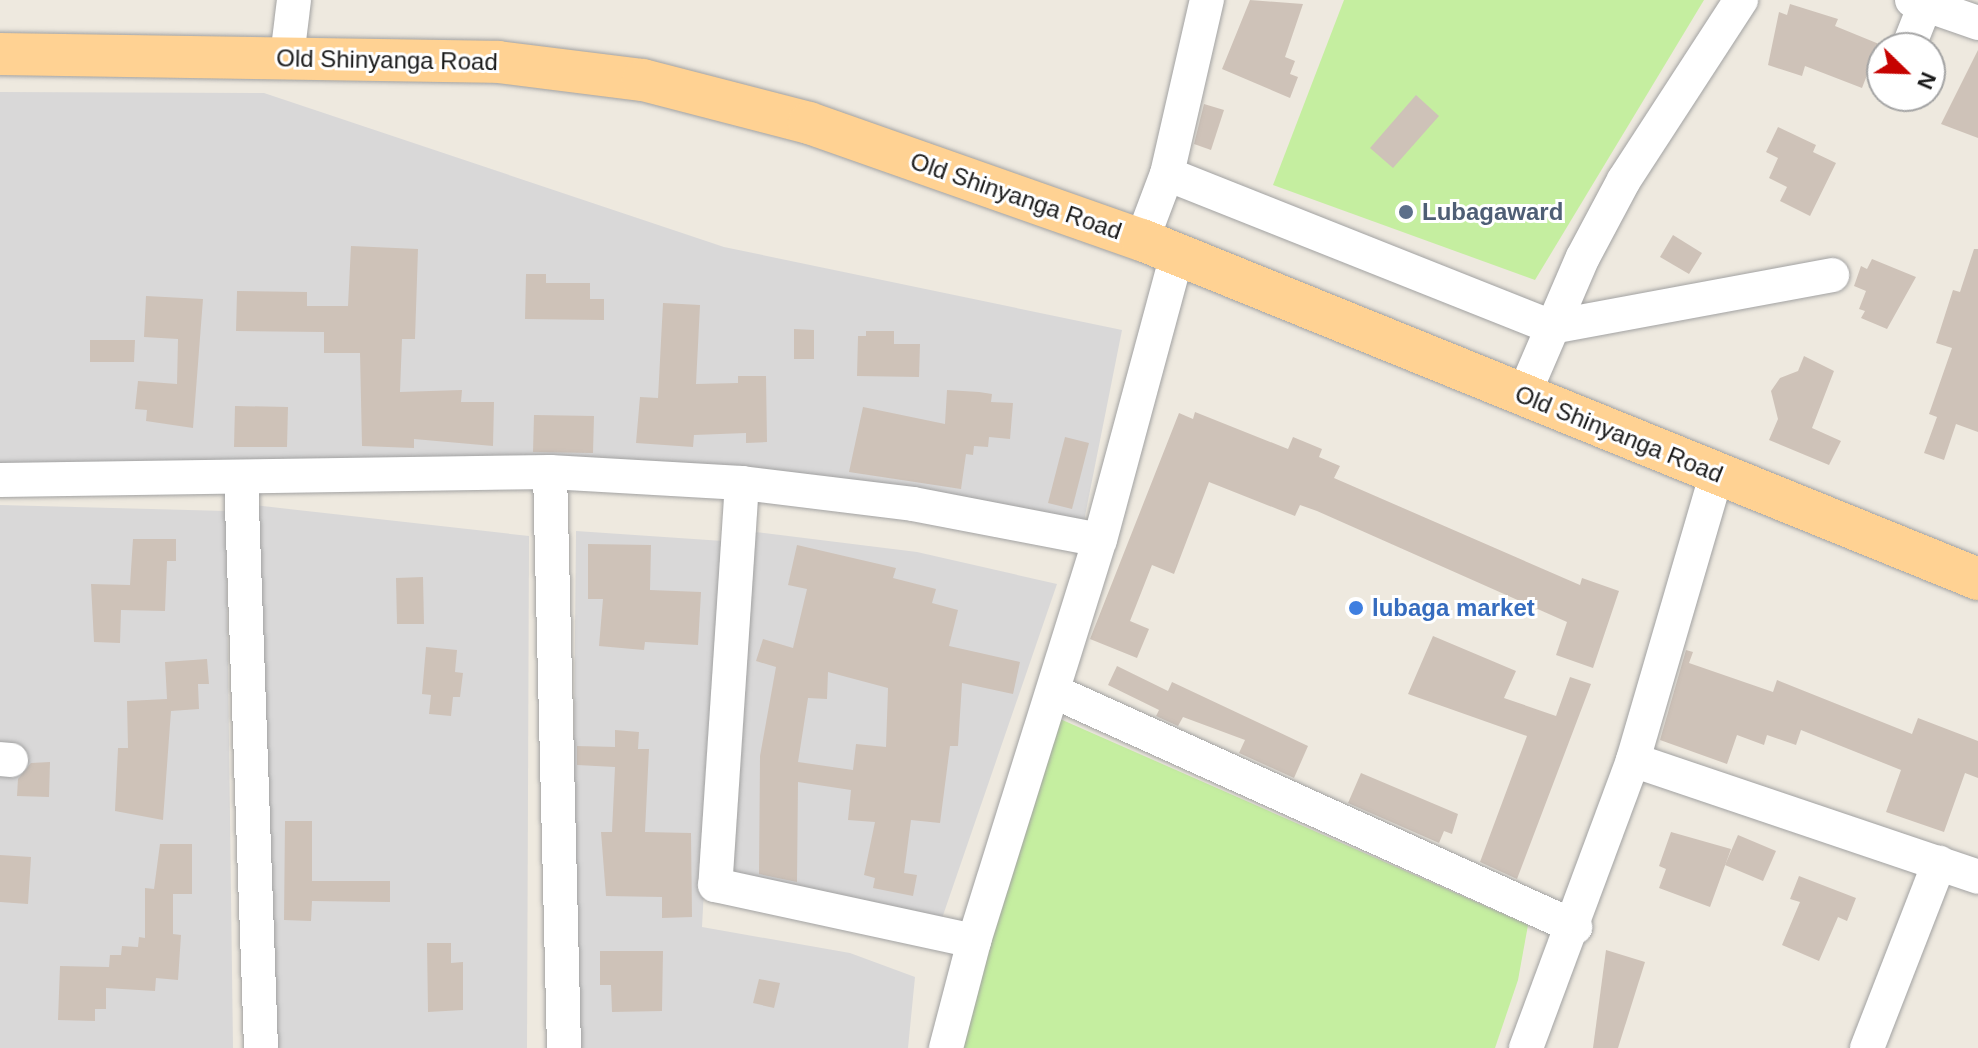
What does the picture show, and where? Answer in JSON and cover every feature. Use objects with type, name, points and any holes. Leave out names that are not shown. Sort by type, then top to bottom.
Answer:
[{"type":"main road","name":"Old Shinyanga Road","points":[[0,54],[498,62],[643,80],[809,123],[1160,247],[1977,577]]},
{"type":"street","points":[[287,57],[294,0]]},
{"type":"street","points":[[946,1048],[974,941],[1055,692],[1100,540],[1160,247],[1167,174],[1207,0]]},
{"type":"street","points":[[1523,396],[1552,327],[1624,180],[1741,0]]},
{"type":"street","points":[[1911,32],[1918,2],[1978,23]]},
{"type":"street","points":[[1167,174],[1552,327],[1832,275]]},
{"type":"street","points":[[0,480],[550,472],[742,483],[913,504],[1100,540]]},
{"type":"street","points":[[550,472],[564,1048]]},
{"type":"street","points":[[1526,1048],[1575,927],[1633,760],[1717,473]]},
{"type":"street","points":[[241,478],[261,1048]]},
{"type":"street","points":[[742,483],[715,885],[974,941]]},
{"type":"street","points":[[1055,692],[1575,927]]},
{"type":"street","points":[[1633,760],[1978,877]]},
{"type":"street","points":[[1867,1048],[1939,863]]},
{"type":"shaded area","points":[[0,92],[264,93],[724,247],[1122,330],[1083,526],[533,478],[0,469]]},
{"type":"shaded area","points":[[0,505],[226,511],[233,1048],[0,1048]]},
{"type":"shaded area","points":[[253,505],[529,536],[527,1048],[255,1048]]},
{"type":"shaded area","points":[[576,531],[723,541],[702,927],[850,953],[915,977],[908,1048],[571,1048]]},
{"type":"shaded area","points":[[755,532],[917,552],[1057,584],[939,927],[732,894]]},
{"type":"green space","points":[[1344,0],[1704,0],[1535,280],[1273,185]]},
{"type":"green space","points":[[1042,711],[1528,925],[1518,980],[1495,1048],[949,1048]]},
{"type":"building","points":[[1250,0],[1303,4],[1285,57],[1295,61],[1290,74],[1298,77],[1290,98],[1222,69]]},
{"type":"building","points":[[1790,4],[1838,19],[1835,26],[1866,39],[1866,78],[1862,88],[1805,66],[1802,76],[1768,65],[1779,12],[1787,15]]},
{"type":"building","points":[[1978,50],[1978,138],[1941,124]]},
{"type":"building","points":[[1416,95],[1439,116],[1393,168],[1370,148]]},
{"type":"building","points":[[1204,104],[1224,110],[1211,150],[1194,144]]},
{"type":"building","points":[[1778,127],[1816,145],[1813,152],[1836,163],[1810,216],[1780,201],[1787,187],[1769,178],[1778,158],[1766,152]]},
{"type":"building","points":[[1673,235],[1702,253],[1689,274],[1660,257]]},
{"type":"building","points":[[351,246],[418,249],[415,339],[402,339],[400,392],[462,390],[461,402],[494,402],[493,446],[414,439],[414,448],[362,446],[360,353],[324,353],[324,332],[236,331],[237,291],[307,292],[307,306],[348,306]]},
{"type":"building","points":[[1974,249],[1978,249],[1978,432],[1956,424],[1944,460],[1924,453],[1937,417],[1929,414],[1952,348],[1936,343],[1953,290],[1960,292]]},
{"type":"building","points":[[1872,259],[1916,277],[1887,329],[1861,318],[1865,311],[1859,309],[1866,291],[1854,286],[1861,266],[1867,269]]},
{"type":"building","points":[[526,274],[546,274],[546,283],[590,283],[590,299],[604,299],[604,320],[525,319]]},
{"type":"building","points":[[146,296],[203,299],[193,428],[146,421],[147,410],[135,409],[138,381],[177,384],[178,339],[144,337]]},
{"type":"building","points":[[663,303],[700,305],[696,384],[738,383],[738,376],[766,376],[767,442],[746,443],[746,433],[694,435],[693,447],[636,443],[640,397],[658,398]]},
{"type":"building","points":[[794,329],[814,330],[814,359],[794,359]]},
{"type":"building","points":[[866,331],[894,331],[894,344],[920,344],[919,377],[857,376],[858,336],[866,336]]},
{"type":"building","points":[[90,340],[135,340],[134,362],[90,362]]},
{"type":"building","points":[[1804,356],[1834,371],[1812,428],[1841,441],[1829,465],[1769,440],[1778,419],[1771,391],[1780,378],[1798,371]]},
{"type":"building","points":[[947,390],[992,394],[991,402],[1013,403],[1010,439],[989,437],[988,447],[974,446],[973,455],[966,454],[961,489],[849,472],[863,407],[945,424]]},
{"type":"building","points":[[235,406],[288,407],[287,447],[234,447]]},
{"type":"building","points":[[1195,412],[1288,449],[1293,437],[1322,449],[1319,457],[1340,466],[1334,478],[1580,585],[1582,578],[1619,591],[1593,668],[1556,655],[1567,622],[1317,511],[1300,505],[1295,516],[1209,482],[1174,574],[1152,565],[1130,621],[1149,629],[1137,658],[1090,639],[1179,413],[1193,419]]},
{"type":"building","points":[[534,415],[594,416],[593,453],[533,452]]},
{"type":"building","points":[[1065,437],[1089,443],[1072,509],[1048,503]]},
{"type":"building","points":[[133,539],[176,539],[176,561],[167,561],[165,611],[121,610],[120,643],[94,642],[91,584],[130,585]]},
{"type":"building","points":[[588,544],[651,545],[650,590],[701,592],[698,645],[645,642],[644,650],[599,646],[603,599],[588,599]]},
{"type":"building","points":[[797,545],[896,568],[893,578],[936,589],[932,603],[958,610],[949,646],[1020,662],[1013,694],[962,683],[958,746],[950,746],[940,823],[911,820],[904,873],[917,875],[913,896],[873,888],[875,878],[864,875],[875,822],[848,820],[851,790],[798,782],[797,882],[759,874],[760,756],[776,667],[756,661],[763,639],[793,648],[807,589],[788,585]],"holes":[[[828,672],[888,688],[886,747],[856,744],[853,770],[798,762],[808,698],[827,699]]]},
{"type":"building","points":[[423,577],[424,624],[397,624],[396,578]]},
{"type":"building","points":[[1433,636],[1516,671],[1504,698],[1556,716],[1570,677],[1591,684],[1517,879],[1480,862],[1527,736],[1408,694]]},
{"type":"building","points":[[426,647],[457,650],[455,672],[463,673],[460,697],[453,697],[451,716],[429,714],[431,695],[422,694]]},
{"type":"building","points":[[1686,650],[1693,652],[1689,663],[1773,692],[1777,680],[1912,734],[1918,718],[1978,741],[1978,778],[1965,773],[1944,832],[1886,812],[1901,770],[1801,730],[1796,745],[1767,735],[1764,745],[1737,735],[1727,764],[1660,740]]},
{"type":"building","points":[[207,659],[209,684],[198,684],[199,709],[171,711],[163,820],[115,811],[118,748],[128,748],[127,701],[167,699],[165,662]]},
{"type":"building","points":[[1117,666],[1168,691],[1172,682],[1308,746],[1294,778],[1239,753],[1245,740],[1183,717],[1178,726],[1156,716],[1159,710],[1108,685]]},
{"type":"building","points":[[615,730],[639,732],[638,749],[649,749],[645,832],[691,833],[692,917],[662,918],[662,897],[606,896],[601,832],[612,832],[615,767],[577,765],[577,746],[615,747]]},
{"type":"building","points":[[50,762],[49,797],[17,796],[18,779],[31,763]]},
{"type":"building","points":[[1361,773],[1458,814],[1452,834],[1444,831],[1439,843],[1348,803]]},
{"type":"building","points":[[285,821],[312,821],[312,881],[390,881],[390,902],[312,901],[311,921],[284,920]]},
{"type":"building","points":[[1671,832],[1731,849],[1710,907],[1659,888],[1666,869],[1659,866]]},
{"type":"building","points":[[1738,835],[1776,851],[1763,881],[1725,865]]},
{"type":"building","points":[[160,844],[192,844],[192,894],[173,894],[173,934],[181,935],[178,980],[156,978],[155,991],[106,988],[106,1009],[95,1009],[95,1021],[58,1020],[60,966],[109,967],[110,955],[121,955],[122,946],[138,947],[139,937],[145,938],[145,888],[154,889]]},
{"type":"building","points":[[0,855],[31,857],[28,904],[0,902]]},
{"type":"building","points":[[1799,876],[1856,898],[1847,921],[1838,917],[1819,961],[1782,945],[1800,902],[1790,899]]},
{"type":"building","points":[[427,943],[451,943],[451,963],[463,962],[463,1010],[428,1012]]},
{"type":"building","points":[[1606,950],[1645,962],[1618,1048],[1593,1048]]},
{"type":"building","points":[[600,951],[663,951],[662,1011],[612,1012],[611,985],[600,985]]},
{"type":"building","points":[[759,979],[780,983],[774,1008],[753,1003]]},
{"type":"place","name":"Lubagaward","points":[[1406,212]]},
{"type":"place","name":"lubaga market","points":[[1356,608]]}]
